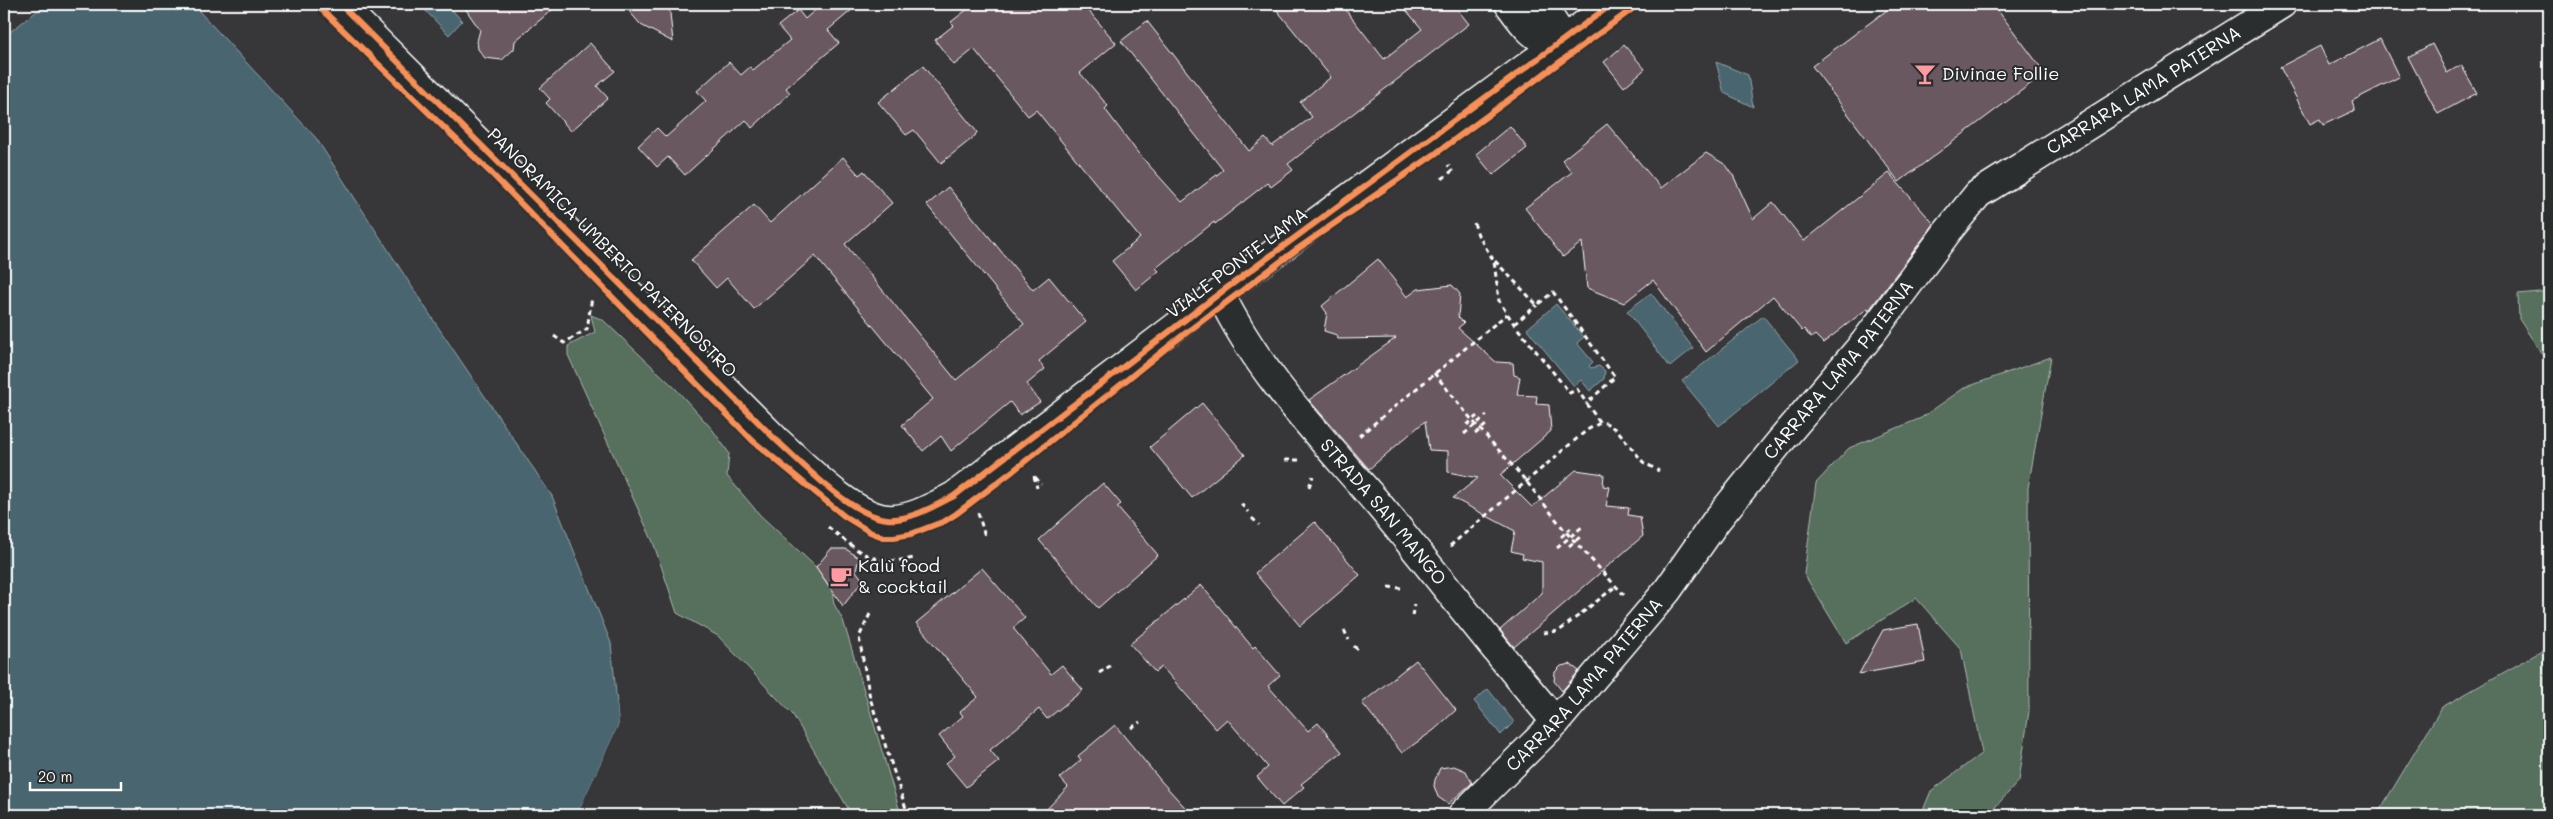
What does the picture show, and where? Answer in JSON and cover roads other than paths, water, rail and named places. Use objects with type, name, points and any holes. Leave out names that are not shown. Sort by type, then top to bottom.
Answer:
[{"type":"street","name":"PANORAMICA UMBERTO PATERNOSTRO","points":[[340,4],[776,440],[833,492],[869,515]]},
{"type":"street","points":[[1509,4],[1536,37],[1546,43],[1558,44],[1558,30],[1552,18],[1541,4]]},
{"type":"street","name":"VIALE PONTE LAMA","points":[[869,515],[887,519],[906,517],[954,496],[1220,293],[1612,4]]},
{"type":"street","name":"CARRARA LAMA PATERNA","points":[[1462,815],[1556,722],[1667,591],[1716,521],[1779,443],[1866,342],[1948,231],[1978,194],[2282,4]]},
{"type":"street","name":"STRADA SAN MANGO","points":[[1220,293],[1247,344],[1278,385],[1428,564],[1556,722]]},
{"type":"water","points":[[46,4],[190,4],[198,10],[316,138],[436,324],[552,496],[611,643],[619,724],[579,810],[579,815],[4,815],[4,35]]},
{"type":"water","points":[[419,4],[447,4],[462,21],[449,35]]},
{"type":"water","points":[[1716,62],[1748,75],[1753,107],[1724,93]]},
{"type":"water","points":[[1651,293],[1693,348],[1670,367],[1627,311]]},
{"type":"water","points":[[1556,304],[1584,337],[1577,343],[1593,362],[1589,366],[1591,368],[1599,366],[1605,371],[1604,379],[1590,391],[1581,380],[1574,386],[1527,329]]},
{"type":"water","points":[[1763,316],[1799,360],[1719,426],[1682,381]]},
{"type":"water","points":[[1488,689],[1514,722],[1501,735],[1474,701]]},
{"type":"place","name":"Divinae Follie","points":[[1925,74]]},
{"type":"place","name":"Kalù food & cocktail","points":[[841,576]]}]
